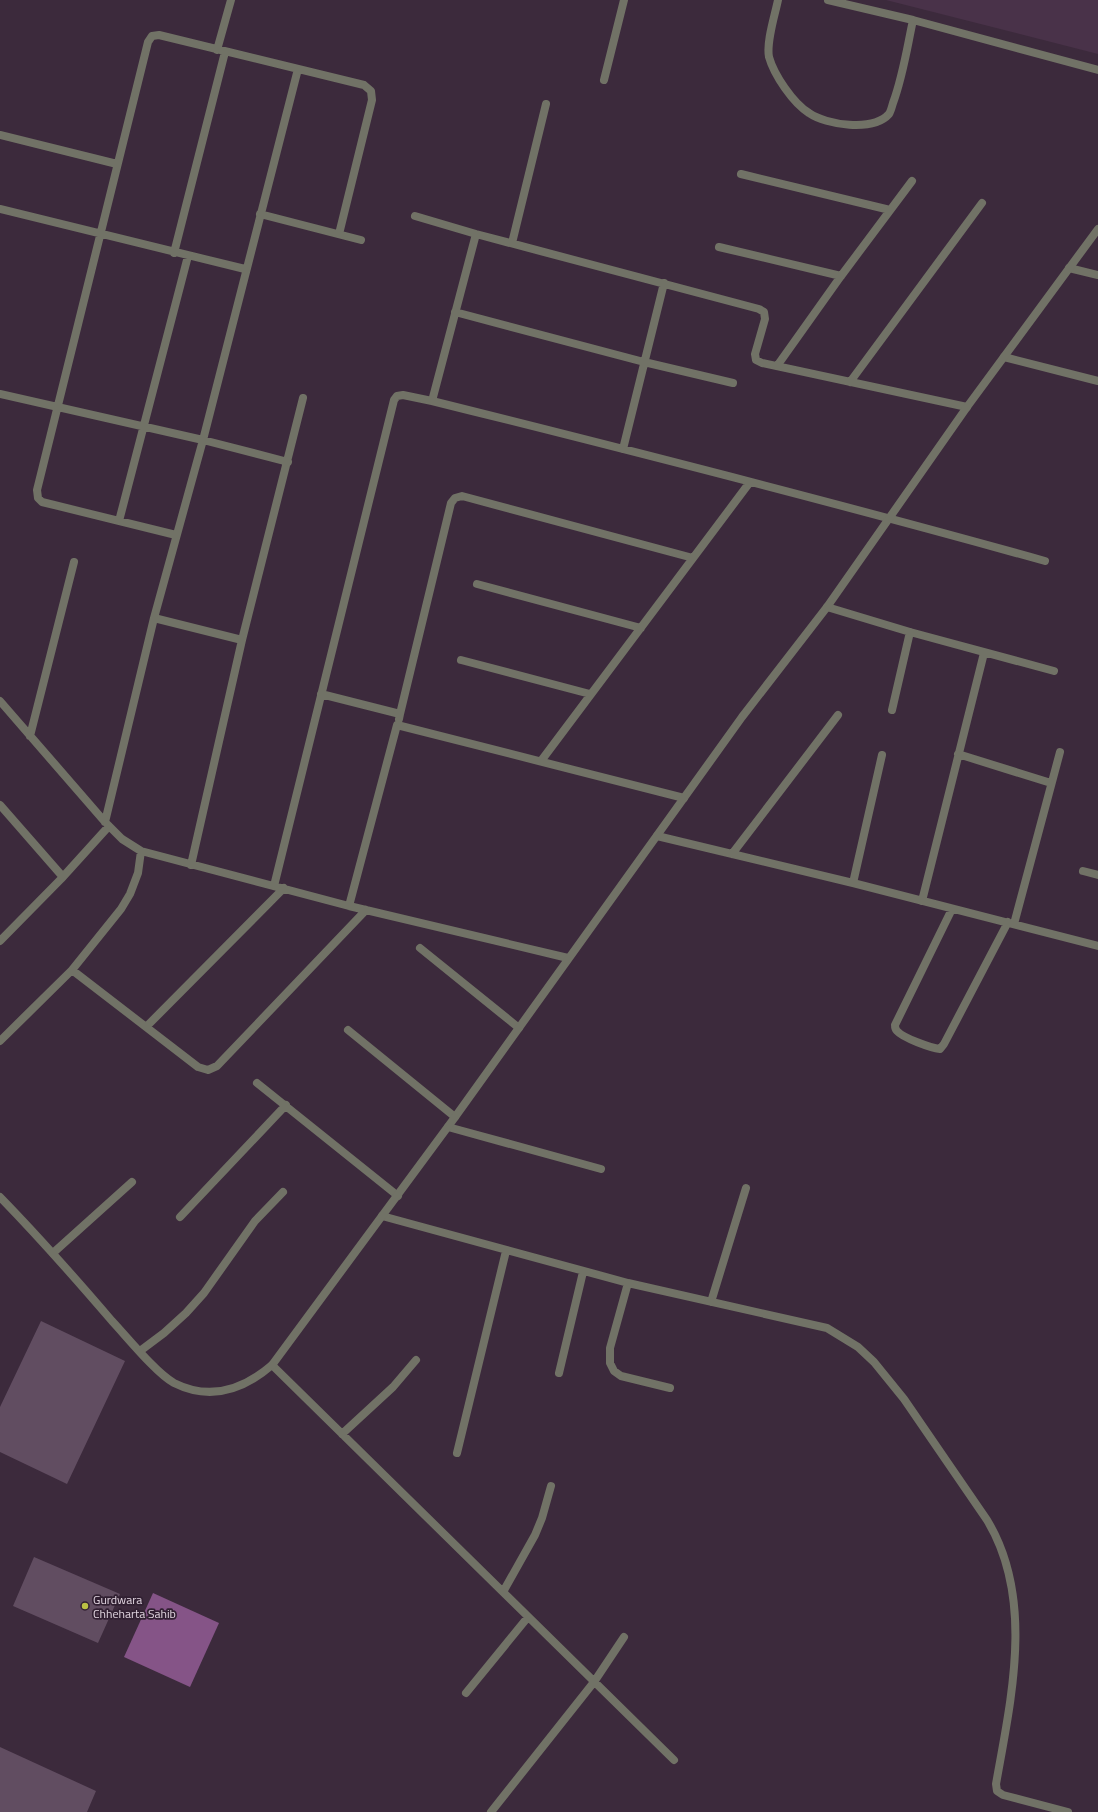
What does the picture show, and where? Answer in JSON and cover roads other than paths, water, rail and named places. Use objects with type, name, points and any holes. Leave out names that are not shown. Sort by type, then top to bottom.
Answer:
[{"type":"street","points":[[174,253],[221,51],[231,0]]},
{"type":"street","points":[[604,80],[624,0]]},
{"type":"street","points":[[778,0],[770,41],[769,55],[772,66],[797,103],[809,114],[830,122],[856,125],[874,123],[889,114],[898,89],[913,20]]},
{"type":"street","points":[[828,0],[913,20],[1098,70]]},
{"type":"street","points":[[176,535],[42,502],[38,498],[37,490],[148,42],[152,36],[159,35],[364,85],[371,91],[372,100],[339,234]]},
{"type":"street","points":[[0,941],[63,877],[107,824],[154,618],[203,440],[245,269],[298,69]]},
{"type":"street","points":[[512,243],[546,104]]},
{"type":"street","points":[[0,136],[118,164]]},
{"type":"street","points":[[741,174],[890,210]]},
{"type":"street","points":[[777,366],[841,276],[912,181]]},
{"type":"street","points":[[850,382],[982,203]]},
{"type":"street","points":[[0,209],[174,253],[245,269]]},
{"type":"street","points":[[260,214],[361,240]]},
{"type":"street","points":[[415,216],[476,234],[759,309],[764,312],[765,319],[755,354],[756,360],[762,363],[967,406]]},
{"type":"street","points":[[0,1197],[53,1253],[140,1351],[158,1370],[173,1382],[201,1391],[213,1392],[239,1387],[260,1375],[272,1365],[448,1127],[742,716],[827,607],[967,406],[1098,229]]},
{"type":"street","points":[[432,401],[476,234]]},
{"type":"street","points":[[720,247],[841,276]]},
{"type":"street","points":[[118,521],[188,256]]},
{"type":"street","points":[[1069,268],[1098,275]]},
{"type":"street","points":[[623,449],[664,283]]},
{"type":"street","points":[[455,312],[644,362],[733,383]]},
{"type":"street","points":[[1004,357],[1098,381]]},
{"type":"street","points":[[0,394],[203,440],[288,462]]},
{"type":"street","points":[[274,886],[394,400],[397,396],[403,395],[432,401],[623,449],[889,517],[1045,561]]},
{"type":"street","points":[[191,865],[242,640],[303,398]]},
{"type":"street","points":[[541,761],[750,482]]},
{"type":"street","points":[[349,906],[400,714],[451,503],[455,498],[462,496],[693,558]]},
{"type":"street","points":[[30,736],[74,562]]},
{"type":"street","points":[[477,584],[641,628]]},
{"type":"street","points":[[827,607],[984,653],[1054,671]]},
{"type":"street","points":[[154,618],[242,640]]},
{"type":"street","points":[[892,710],[910,632]]},
{"type":"street","points":[[922,901],[984,653]]},
{"type":"street","points":[[461,660],[590,694]]},
{"type":"street","points":[[321,694],[400,714]]},
{"type":"street","points":[[0,701],[107,824],[122,839],[141,851],[349,906],[568,958]]},
{"type":"street","points":[[732,854],[838,715]]},
{"type":"street","points":[[397,725],[684,798]]},
{"type":"street","points":[[952,908],[895,1025],[896,1031],[901,1034],[933,1048],[940,1049],[1011,923],[1060,752]]},
{"type":"street","points":[[958,754],[1051,783]]},
{"type":"street","points":[[853,883],[882,755]]},
{"type":"street","points":[[0,805],[63,877]]},
{"type":"street","points":[[0,819],[7,813]]},
{"type":"street","points":[[657,836],[853,883],[1098,946]]},
{"type":"street","points":[[0,1041],[72,970],[121,909],[130,894],[138,873],[141,851]]},
{"type":"street","points":[[1083,871],[1098,874]]},
{"type":"street","points":[[147,1026],[284,888]]},
{"type":"street","points":[[72,970],[147,1026],[198,1067],[208,1070],[216,1066],[366,910]]},
{"type":"street","points":[[420,948],[519,1028]]},
{"type":"street","points":[[348,1030],[455,1117]]},
{"type":"street","points":[[257,1083],[398,1196]]},
{"type":"street","points":[[180,1217],[286,1105]]},
{"type":"street","points":[[448,1127],[601,1169]]},
{"type":"street","points":[[53,1253],[132,1182]]},
{"type":"street","points":[[711,1302],[746,1188]]},
{"type":"street","points":[[140,1351],[164,1333],[186,1313],[204,1293],[255,1221],[283,1192]]},
{"type":"street","points":[[382,1216],[584,1272],[826,1328],[858,1347],[874,1362],[904,1399],[953,1469],[997,1536],[1003,1552],[1012,1592],[1016,1639],[1015,1673],[996,1784],[997,1791],[1003,1795],[1068,1812]]},
{"type":"street","points":[[457,1452],[506,1251]]},
{"type":"street","points":[[559,1373],[584,1272]]},
{"type":"street","points":[[628,1283],[610,1348],[610,1363],[614,1371],[621,1376],[670,1388]]},
{"type":"street","points":[[342,1434],[392,1387],[416,1360]]},
{"type":"street","points":[[272,1365],[674,1760]]},
{"type":"street","points":[[503,1592],[535,1535],[542,1518],[551,1486]]},
{"type":"street","points":[[466,1693],[528,1617]]},
{"type":"street","points":[[491,1812],[594,1682],[624,1637]]},
{"type":"place","name":"Gurdwara Chheharta Sahib","points":[[85,1606]]}]
